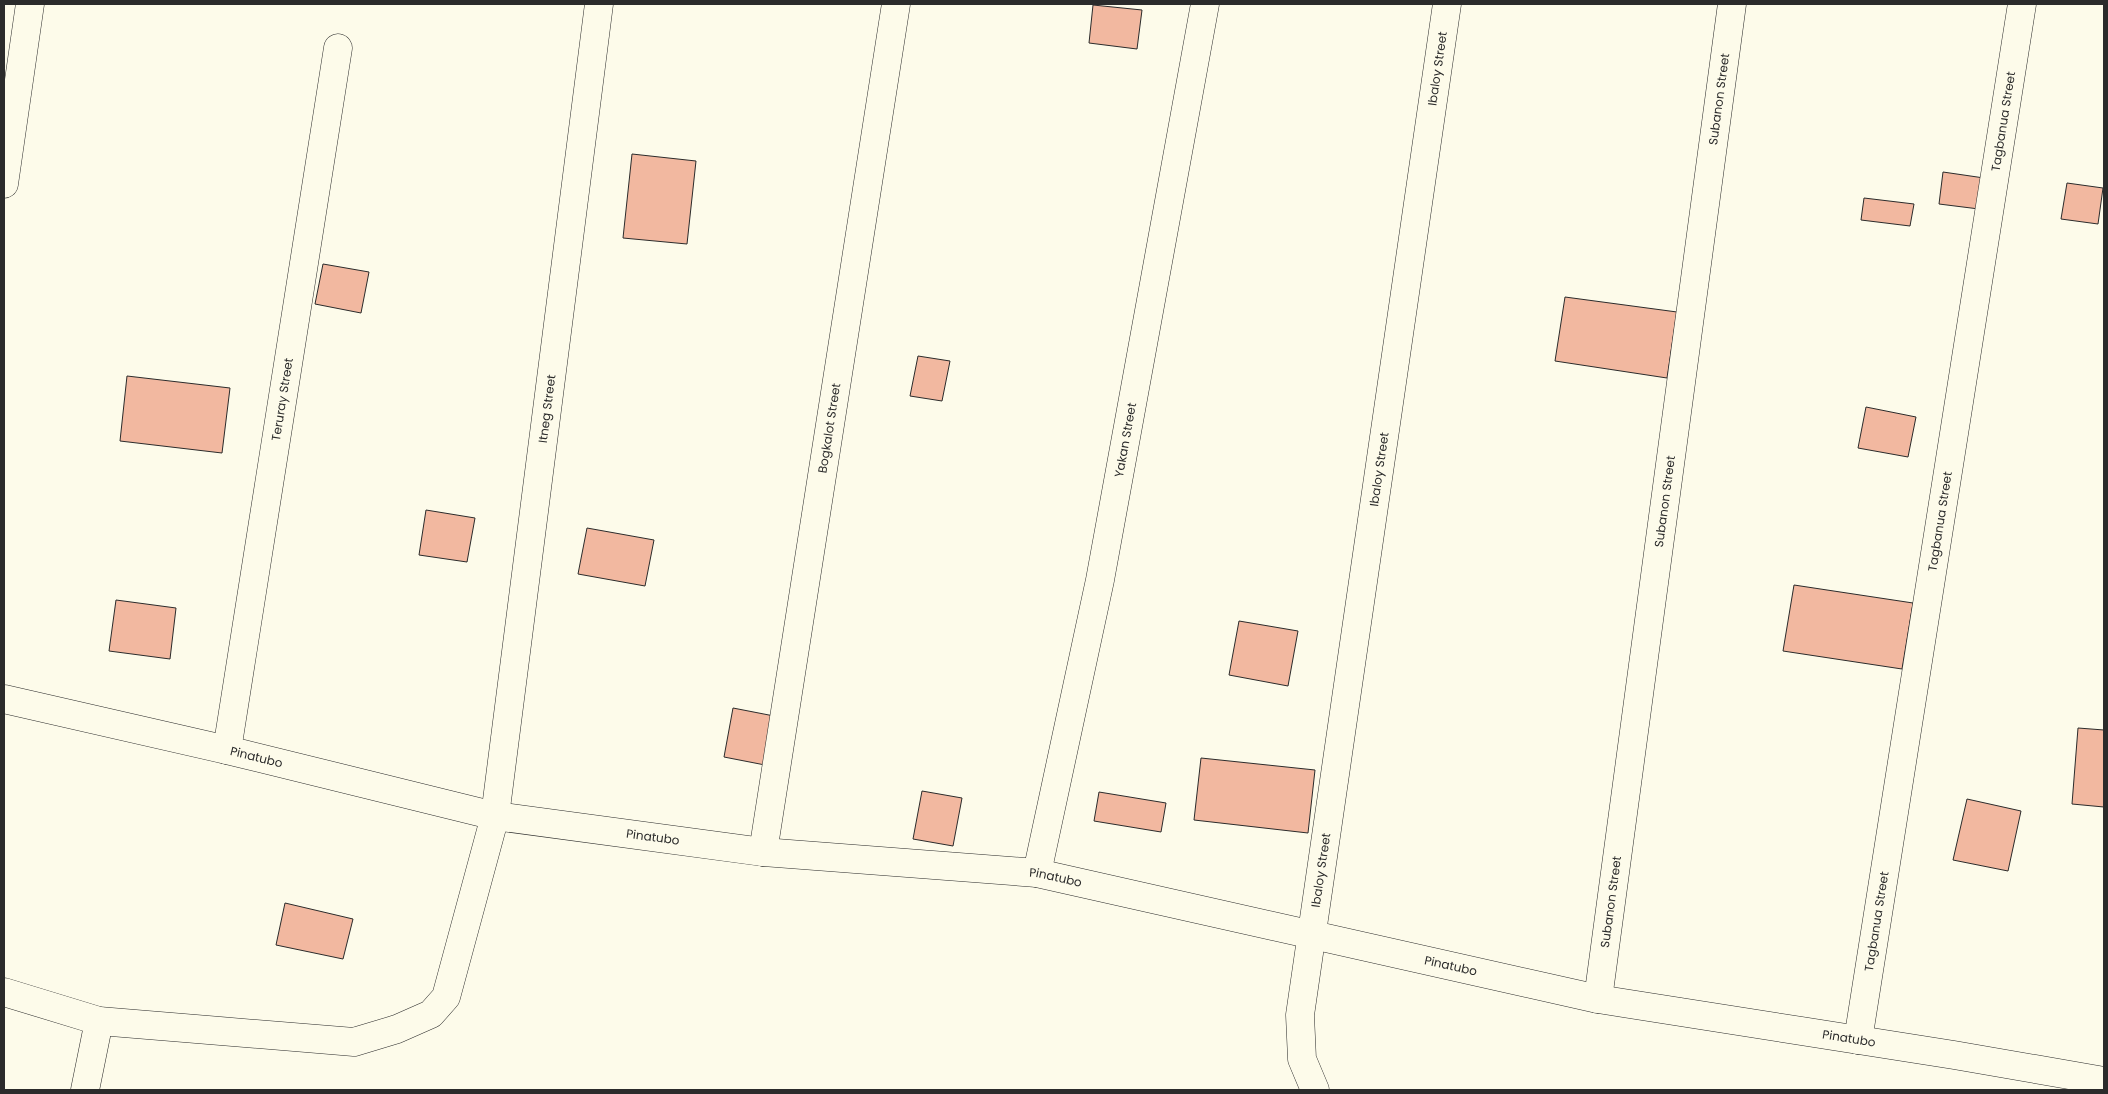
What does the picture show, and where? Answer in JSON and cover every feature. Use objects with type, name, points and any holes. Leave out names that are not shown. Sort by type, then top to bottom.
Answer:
[{"type":"street","points":[[4,184],[30,4]]},
{"type":"street","name":"Itneg Street","points":[[4,992],[99,1021],[354,1042],[397,1029],[432,1014],[446,997],[495,816],[599,4]]},
{"type":"street","name":"Bogkalot Street","points":[[763,852],[896,4]]},
{"type":"street","name":"Yakan Street","points":[[1037,873],[1100,580],[1204,4]]},
{"type":"street","name":"Ibaloy Street","points":[[1315,1090],[1302,1059],[1300,1015],[1447,4]]},
{"type":"street","name":"Subanon Street","points":[[1598,999],[1732,4]]},
{"type":"street","name":"Tagbanua Street","points":[[1858,1040],[2022,4]]},
{"type":"street","name":"Teruray Street","points":[[227,750],[338,48]]},
{"type":"street","name":"Pinatubo","points":[[4,699],[227,750],[495,816],[763,852],[1037,873],[1598,999],[2104,1081]]},
{"type":"street","points":[[85,1090],[99,1021]]},
{"type":"building","points":[[1093,5],[1142,10],[1137,49],[1089,43]]},
{"type":"building","points":[[632,154],[696,161],[687,244],[623,238]]},
{"type":"building","points":[[1943,172],[1991,179],[1987,210],[1939,204]]},
{"type":"building","points":[[2067,183],[2103,188],[2098,224],[2061,219]]},
{"type":"building","points":[[1864,198],[1914,204],[1910,226],[1861,220]]},
{"type":"building","points":[[323,264],[369,272],[361,313],[315,304]]},
{"type":"building","points":[[1565,297],[1677,312],[1667,378],[1555,361]]},
{"type":"building","points":[[918,356],[950,361],[942,401],[910,396]]},
{"type":"building","points":[[127,376],[230,388],[222,453],[120,441]]},
{"type":"building","points":[[1866,407],[1916,417],[1908,457],[1858,448]]},
{"type":"building","points":[[426,510],[475,518],[467,562],[419,555]]},
{"type":"building","points":[[587,528],[654,540],[645,586],[578,574]]},
{"type":"building","points":[[1794,585],[1913,603],[1902,669],[1783,651]]},
{"type":"building","points":[[116,600],[176,608],[170,659],[109,651]]},
{"type":"building","points":[[1239,621],[1298,631],[1288,686],[1229,675]]},
{"type":"building","points":[[733,708],[774,716],[765,765],[724,757]]},
{"type":"building","points":[[2078,728],[2104,730],[2104,807],[2072,804]]},
{"type":"building","points":[[1201,758],[1315,770],[1308,833],[1194,820]]},
{"type":"building","points":[[922,791],[962,798],[953,846],[913,839]]},
{"type":"building","points":[[1099,792],[1166,803],[1161,832],[1094,821]]},
{"type":"building","points":[[1967,799],[2021,811],[2008,871],[1953,860]]},
{"type":"building","points":[[285,903],[353,919],[343,959],[276,945]]}]
